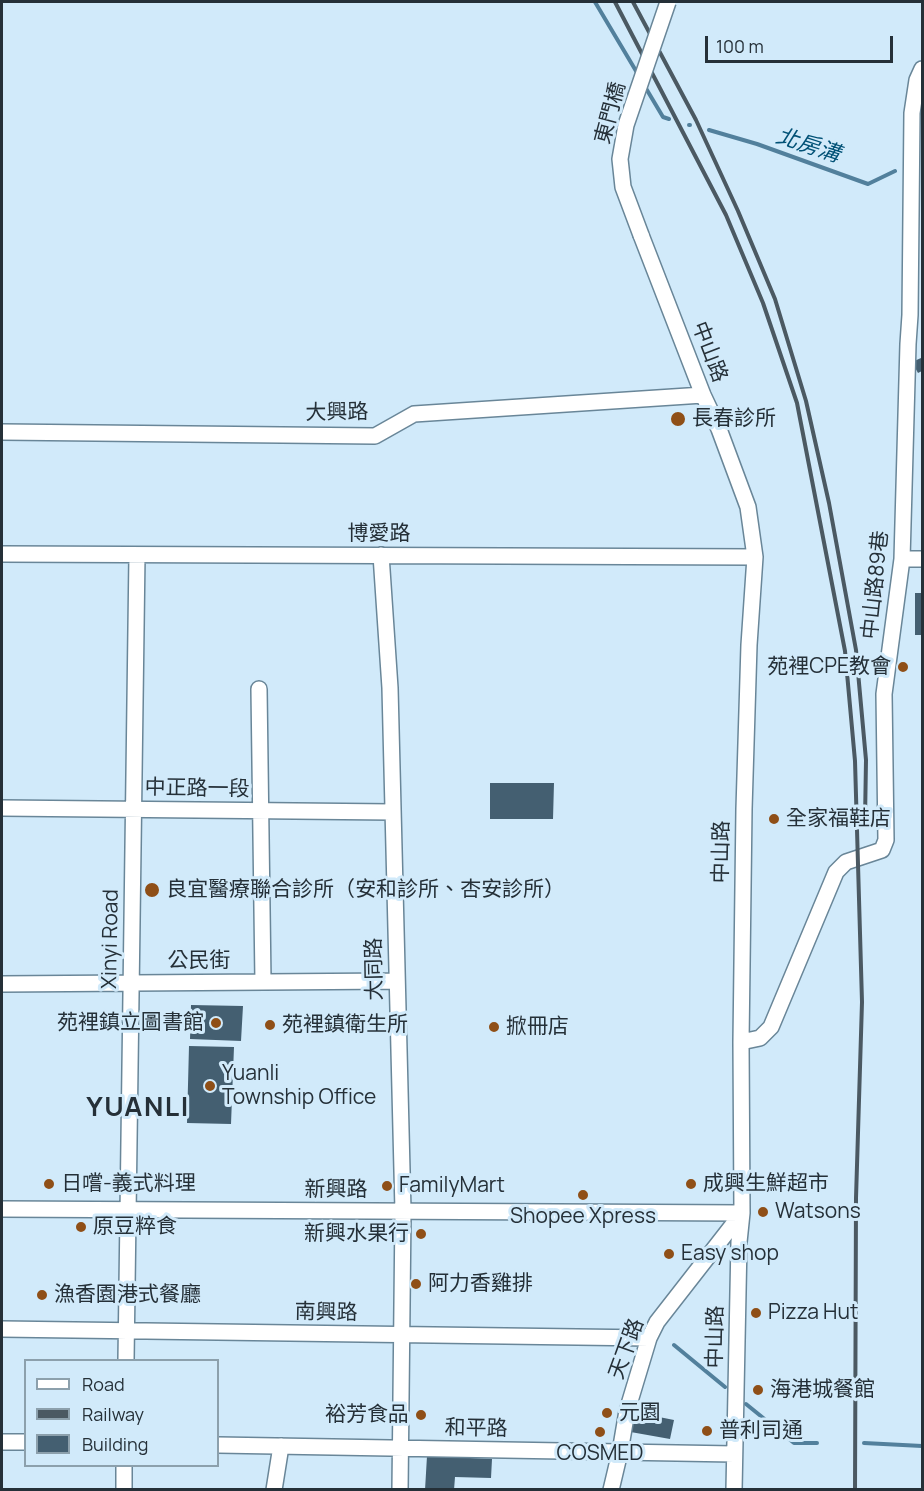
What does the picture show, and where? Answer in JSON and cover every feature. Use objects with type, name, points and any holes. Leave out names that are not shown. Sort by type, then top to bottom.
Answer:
[{"type":"street","name":"東門橋","points":[[641,235],[623,187],[620,159],[626,125],[668,2]]},
{"type":"street","name":"中山路89巷","points":[[741,1041],[760,1038],[771,1027],[836,872],[846,862],[882,849],[886,840],[884,694],[902,559],[910,315],[912,113],[917,80],[922,69]]},
{"type":"street","name":"中山路","points":[[641,235],[748,507],[755,557],[749,645],[744,798],[741,1041],[742,1213],[739,1242],[734,1490]]},
{"type":"street","name":"大興路","points":[[2,432],[375,436],[414,414],[703,395]]},
{"type":"street","name":"博愛路","points":[[2,554],[755,557]]},
{"type":"street","name":"Xinyi Road","points":[[126,1359],[137,555]]},
{"type":"street","name":"大同路","points":[[381,555],[390,688],[403,1211],[400,1490]]},
{"type":"street","points":[[902,559],[922,559]]},
{"type":"street","points":[[259,689],[263,982]]},
{"type":"street","name":"中正路一段","points":[[2,808],[392,812]]},
{"type":"street","name":"公民街","points":[[2,984],[396,981]]},
{"type":"street","name":"新興路","points":[[2,1209],[742,1213]]},
{"type":"street","name":"天下路","points":[[611,1490],[627,1411],[649,1338],[657,1322],[742,1213]]},
{"type":"street","name":"南興路","points":[[2,1329],[649,1338]]},
{"type":"street","points":[[2,1442],[24,1442]]},
{"type":"street","name":"和平路","points":[[219,1445],[734,1454]]},
{"type":"street","points":[[274,1490],[280,1446]]},
{"type":"street","points":[[124,1467],[124,1490]]},
{"type":"building","points":[[921,358],[922,371],[918,373],[912,362]]},
{"type":"building","points":[[915,593],[922,593],[922,635],[915,635]]},
{"type":"building","points":[[490,783],[554,783],[553,819],[490,819]]},
{"type":"building","name":"苑裡鎮立圖書館","points":[[191,1005],[243,1006],[241,1041],[190,1039]]},
{"type":"building","name":"Yuanli Township Office","points":[[189,1046],[234,1047],[231,1124],[187,1123]]},
{"type":"building","points":[[629,1411],[674,1420],[670,1439],[625,1431]]},
{"type":"building","points":[[427,1456],[492,1459],[491,1478],[455,1477],[454,1490],[425,1490]]},
{"type":"waterway","name":"北房溝","points":[[595,2],[639,76]]},
{"type":"waterway","name":"北房溝","points":[[644,85],[663,117],[669,119]]},
{"type":"waterway","name":"北房溝","points":[[709,130],[757,144],[868,184],[895,171]]},
{"type":"waterway","points":[[674,1345],[725,1387]]},
{"type":"waterway","points":[[746,1404],[794,1443],[817,1443]]},
{"type":"waterway","points":[[864,1443],[922,1446]]},
{"type":"railway","points":[[615,2],[726,215],[763,303],[797,403],[845,651],[855,761],[862,1002],[856,1198],[855,1490]]},
{"type":"railway","points":[[633,2],[696,120],[738,211],[775,299],[806,401],[829,503],[856,650],[866,760],[865,820]]},
{"type":"place","name":"長春診所","points":[[678,419]]},
{"type":"place","name":"苑裡CPE教會","points":[[903,667]]},
{"type":"place","name":"全家福鞋店","points":[[774,819]]},
{"type":"place","name":"良宜醫療聯合診所（安和診所、杏安診所）","points":[[152,890]]},
{"type":"place","name":"苑裡鎮立圖書館","points":[[216,1023]]},
{"type":"place","name":"苑裡鎮衛生所","points":[[270,1025]]},
{"type":"place","name":"掀冊店","points":[[494,1027]]},
{"type":"place","name":"Yuanli Township Office","points":[[210,1086]]},
{"type":"place","name":"日嚐-義式料理","points":[[49,1184]]},
{"type":"place","name":"成興生鮮超市","points":[[691,1184]]},
{"type":"place","name":"FamilyMart","points":[[387,1186]]},
{"type":"place","name":"Shopee Xpress","points":[[583,1195]]},
{"type":"place","name":"Watsons","points":[[763,1212]]},
{"type":"place","name":"原豆粹食","points":[[81,1227]]},
{"type":"place","name":"新興水果行","points":[[421,1234]]},
{"type":"place","name":"Easy shop","points":[[669,1254]]},
{"type":"place","name":"阿力香雞排","points":[[416,1284]]},
{"type":"place","name":"漁香園港式餐廳","points":[[42,1295]]},
{"type":"place","name":"Pizza Hut","points":[[756,1313]]},
{"type":"place","name":"海港城餐館","points":[[758,1390]]},
{"type":"place","name":"元園","points":[[607,1413]]},
{"type":"place","name":"裕芳食品","points":[[421,1415]]},
{"type":"place","name":"普利司通","points":[[707,1431]]},
{"type":"place","name":"COSMED","points":[[600,1432]]},
{"type":"district","name":"YUANLI","points":[[138,1108]]}]
